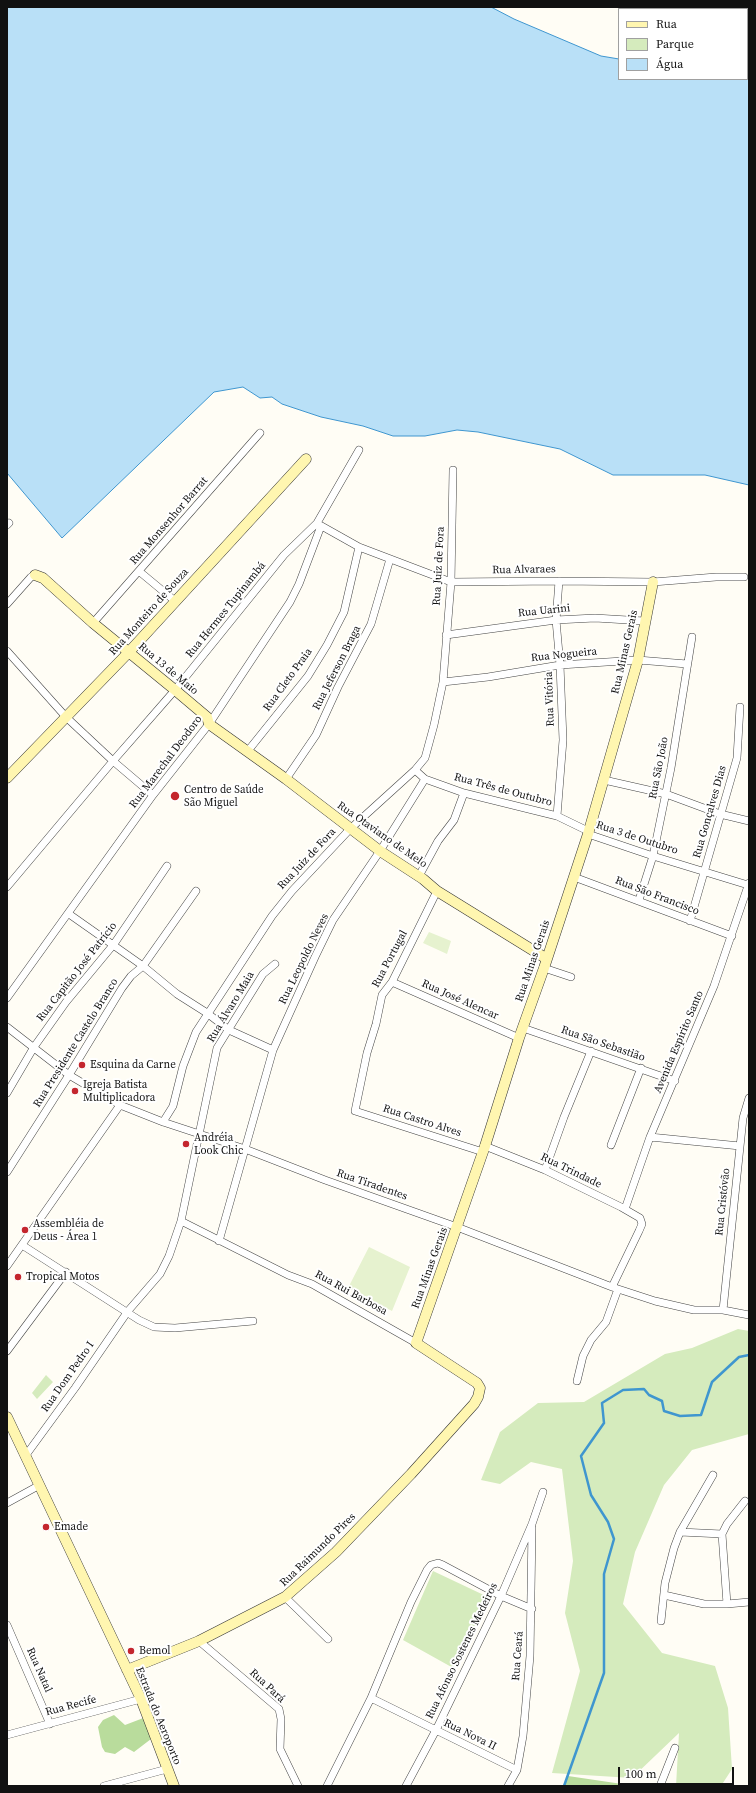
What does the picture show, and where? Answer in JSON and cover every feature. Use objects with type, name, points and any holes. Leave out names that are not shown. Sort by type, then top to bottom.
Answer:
[{"type":"street","name":"Rua Monsenhor Barrat","points":[[93,623],[140,572],[260,433]]},
{"type":"street","name":"Rua Hermes Tupinambá","points":[[7,887],[113,761],[176,690],[284,555],[319,524],[359,450]]},
{"type":"street","name":"Rua Monteiro de Souza","points":[[7,778],[129,652],[306,459]]},
{"type":"street","name":"Rua Juiz de Fora","points":[[163,1122],[173,1106],[183,1066],[196,1032],[207,1013],[272,916],[292,890],[350,829],[415,770],[425,758],[434,726],[443,682],[451,582],[454,470]]},
{"type":"street","name":"Rua Alvaraes","points":[[319,524],[359,547],[451,582],[653,582],[716,577],[744,577]]},
{"type":"street","name":"Rua Marechal Deodoro","points":[[9,992],[69,914],[153,795],[209,724],[290,602],[299,584],[319,524]]},
{"type":"street","name":"Rua Cleto Praia","points":[[247,752],[308,676],[327,644],[344,612],[359,547]]},
{"type":"street","name":"Rua Jeferson Braga","points":[[286,779],[316,735],[338,687],[372,624],[390,560]]},
{"type":"street","points":[[140,572],[175,601]]},
{"type":"street","points":[[7,604],[31,577],[35,575]]},
{"type":"street","name":"Rua 13 de Maio","points":[[35,575],[43,578],[93,623],[176,690],[207,717],[209,724]]},
{"type":"street","name":"Rua Vitória","points":[[557,816],[563,740],[560,665],[556,620],[559,581]]},
{"type":"street","name":"Rua Minas Gerais","points":[[416,1343],[458,1227],[519,1038],[546,963],[574,877],[604,780],[638,660],[644,621],[653,582]]},
{"type":"street","name":"Rua Uarini","points":[[446,635],[556,620],[595,618],[644,621]]},
{"type":"street","name":"Rua São João","points":[[639,900],[653,856],[672,768],[692,637]]},
{"type":"street","points":[[7,651],[66,717],[113,761],[153,795]]},
{"type":"street","name":"Rua Nogueira","points":[[443,682],[488,677],[560,665],[638,660],[687,664]]},
{"type":"street","name":"Rua Gonçalves Dias","points":[[690,921],[737,758],[740,707]]},
{"type":"street","name":"Rua Otaviano de Melo","points":[[209,724],[286,779],[380,851],[419,876],[437,891],[546,963]]},
{"type":"street","name":"Rua Três de Outubro","points":[[415,770],[425,779],[464,793],[557,816],[588,832]]},
{"type":"street","name":"Rua Leopoldo Neves","points":[[220,1241],[273,1050],[333,920],[380,851],[425,779]]},
{"type":"street","points":[[604,780],[666,794],[720,814],[749,821]]},
{"type":"street","points":[[419,876],[438,841],[454,820],[464,793]]},
{"type":"street","name":"Rua 3 de Outubro","points":[[588,832],[653,856],[749,884]]},
{"type":"street","name":"Rua Capitão José Patrício","points":[[7,1093],[34,1047],[66,1002],[114,944],[167,866]]},
{"type":"street","name":"Rua São Francisco","points":[[574,877],[732,936]]},
{"type":"street","name":"Avenida Espírito Santo","points":[[625,1209],[650,1136],[675,1081],[714,986],[749,884]]},
{"type":"street","name":"Rua Presidente Castelo Branco","points":[[7,1172],[122,988],[131,976],[143,966],[196,891]]},
{"type":"street","name":"Rua Portugal","points":[[355,1111],[367,1053],[376,1024],[382,995],[392,982],[437,891]]},
{"type":"street","points":[[69,914],[114,944],[177,994],[207,1013],[228,1030],[273,1050]]},
{"type":"street","points":[[546,963],[572,977]]},
{"type":"street","name":"Rua Álvaro Maia","points":[[128,1311],[160,1274],[169,1256],[181,1221],[217,1048],[263,974],[275,964]]},
{"type":"street","name":"Rua José Alencar","points":[[392,982],[519,1038]]},
{"type":"street","name":"Rua Tiradentes","points":[[7,1027],[69,1075],[120,1105],[163,1122],[245,1149],[325,1180],[458,1227],[615,1288],[675,1306],[694,1310],[723,1310],[749,1315]]},
{"type":"street","name":"Rua São Sebastião","points":[[523,1028],[675,1081]]},
{"type":"street","points":[[545,1170],[564,1117],[591,1051]]},
{"type":"street","points":[[611,1145],[641,1068]]},
{"type":"street","name":"Rua Cristóvão","points":[[723,1310],[743,1118],[749,1098]]},
{"type":"street","points":[[7,1266],[120,1105]]},
{"type":"street","name":"Rua Castro Alves","points":[[355,1111],[484,1149]]},
{"type":"street","points":[[650,1136],[740,1146]]},
{"type":"street","name":"Rua Trindade","points":[[484,1149],[545,1170],[625,1209],[640,1218],[642,1224],[615,1288]]},
{"type":"street","name":"Rua Rui Barbosa","points":[[181,1221],[288,1275],[312,1284],[416,1343],[477,1383],[480,1388]]},
{"type":"street","points":[[22,1245],[128,1311],[147,1325],[161,1328],[253,1321]]},
{"type":"street","points":[[7,1351],[66,1272]]},
{"type":"street","points":[[577,1381],[583,1356],[591,1340],[606,1322],[615,1288]]},
{"type":"street","name":"Rua Dom Pedro I","points":[[26,1455],[75,1388],[128,1311]]},
{"type":"street","name":"Rua Raimundo Pires","points":[[127,1670],[199,1641],[285,1597],[336,1552],[411,1474],[474,1404],[480,1388]]},
{"type":"street","name":"Estrada do Aeroporto","points":[[7,1417],[26,1455],[38,1486],[141,1699],[174,1786]]},
{"type":"street","points":[[661,1621],[665,1583],[674,1548],[680,1532],[713,1475]]},
{"type":"street","points":[[7,1503],[38,1486]]},
{"type":"street","points":[[532,1524],[543,1492]]},
{"type":"street","points":[[727,1604],[722,1534],[727,1524],[745,1500]]},
{"type":"street","name":"Rua Afonso Sostenes Medeiros","points":[[406,1786],[436,1730],[500,1596],[532,1524]]},
{"type":"street","name":"Rua Ceará","points":[[508,1786],[517,1770],[523,1736],[532,1609],[532,1524]]},
{"type":"street","points":[[680,1532],[696,1534],[722,1534]]},
{"type":"street","points":[[327,1786],[371,1698],[395,1639],[427,1570],[431,1565],[438,1563],[500,1596],[532,1609]]},
{"type":"street","points":[[664,1595],[704,1604],[749,1602]]},
{"type":"street","points":[[285,1597],[328,1639]]},
{"type":"street","name":"Rua Natal","points":[[7,1625],[50,1724]]},
{"type":"street","name":"Rua Pará","points":[[199,1641],[279,1709],[281,1719],[280,1749],[298,1786]]},
{"type":"street","name":"Rua Nova II","points":[[371,1698],[517,1770]]},
{"type":"street","name":"Rua Recife","points":[[7,1735],[141,1699]]},
{"type":"street","points":[[660,1786],[675,1748]]},
{"type":"street","points":[[104,1786],[167,1769]]},
{"type":"green space","points":[[429,932],[451,941],[447,954],[423,943]]},
{"type":"green space","points":[[369,1247],[410,1267],[392,1311],[348,1288]]},
{"type":"green space","points":[[738,1329],[749,1331],[749,1434],[692,1450],[664,1485],[635,1552],[623,1604],[662,1653],[715,1666],[728,1708],[732,1769],[721,1786],[676,1786],[679,1733],[632,1778],[552,1773],[580,1671],[565,1613],[573,1561],[562,1469],[531,1462],[500,1484],[481,1480],[500,1432],[538,1403],[584,1402],[665,1354],[692,1348]]},
{"type":"green space","points":[[46,1375],[53,1382],[37,1399],[32,1393]]},
{"type":"green space","points":[[433,1571],[488,1597],[455,1669],[403,1640]]},
{"type":"green space","points":[[114,1715],[125,1725],[146,1717],[151,1739],[134,1752],[125,1747],[115,1754],[105,1752],[102,1747],[98,1727],[103,1720]]},
{"type":"green space","points":[[568,1776],[622,1784],[622,1786],[564,1786]]},
{"type":"water","points":[[7,7],[491,7],[514,19],[601,56],[618,59],[618,80],[748,80],[749,52],[749,485],[705,475],[613,475],[560,449],[478,432],[457,430],[425,436],[393,436],[363,426],[321,417],[282,404],[272,397],[260,398],[243,387],[214,392],[62,538],[7,473]]},
{"type":"waterway","points":[[564,1786],[604,1673],[604,1574],[614,1539],[608,1522],[591,1495],[581,1456],[604,1423],[602,1403],[623,1390],[644,1389],[649,1395],[662,1401],[664,1411],[680,1416],[701,1415],[712,1382],[739,1357],[749,1355]]},
{"type":"place","name":"Centro de Saúde São Miguel","points":[[175,796]]},
{"type":"place","name":"Esquina da Carne","points":[[82,1065]]},
{"type":"place","name":"Igreja Batista Multiplicadora","points":[[75,1091]]},
{"type":"place","name":"Andréia Look Chic","points":[[186,1144]]},
{"type":"place","name":"Assembléia de Deus - Área 1","points":[[25,1230]]},
{"type":"place","name":"Tropical Motos","points":[[18,1277]]},
{"type":"place","name":"Emade","points":[[46,1527]]},
{"type":"place","name":"Bemol","points":[[131,1651]]}]
